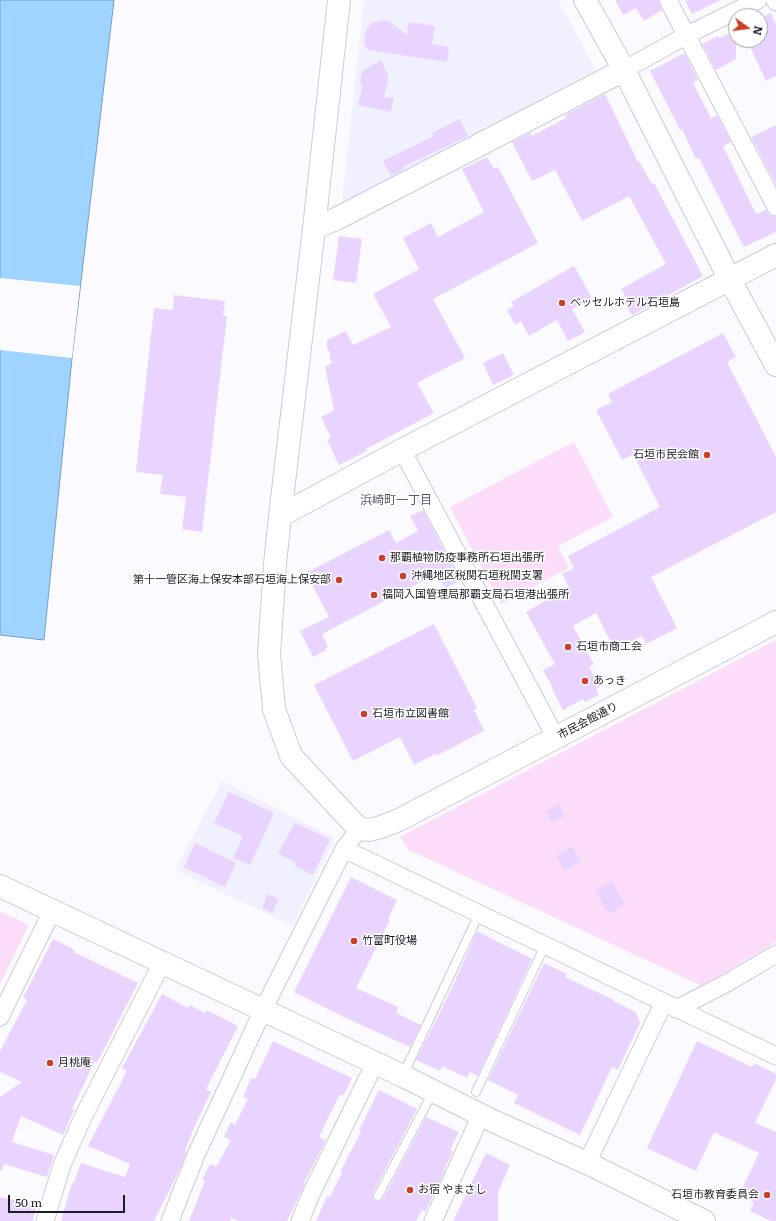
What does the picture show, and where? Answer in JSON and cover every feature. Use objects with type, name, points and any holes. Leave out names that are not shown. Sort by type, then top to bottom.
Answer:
[{"type":"street","points":[[170,1221],[196,1155],[263,1010],[344,849],[359,829],[291,756],[274,709],[269,654],[280,516],[339,0]]},
{"type":"street","points":[[585,0],[624,70],[730,280],[776,365]]},
{"type":"street","points":[[668,0],[776,207]]},
{"type":"street","points":[[314,228],[336,219],[624,70],[687,35],[758,0]]},
{"type":"street","points":[[280,516],[402,450],[776,255]]},
{"type":"street","points":[[402,450],[556,738]]},
{"type":"street","name":"市民会館通り","points":[[359,829],[370,830],[399,820],[776,622]]},
{"type":"street","points":[[344,849],[670,1006],[773,1051]]},
{"type":"street","points":[[0,886],[403,1076],[481,1115],[587,1163],[704,1221]]},
{"type":"street","points":[[0,1017],[52,911]]},
{"type":"street","points":[[587,1163],[670,1006],[727,983],[776,954]]},
{"type":"street","points":[[45,1221],[62,1165],[83,1117],[162,963]]},
{"type":"street","points":[[300,1221],[311,1194],[375,1063]]},
{"type":"street","points":[[433,1221],[481,1115]]},
{"type":"lane","points":[[403,1076],[479,914]]},
{"type":"lane","points":[[476,1092],[545,945]]},
{"type":"lane","points":[[378,1196],[433,1091]]},
{"type":"shaded area","points":[[364,0],[558,0],[596,70],[346,205],[342,201]]},
{"type":"shaded area","points":[[574,442],[613,517],[558,546],[569,568],[501,604],[450,507]]},
{"type":"shaded area","points":[[776,640],[776,942],[702,986],[409,850],[400,837]]},
{"type":"shaded area","points":[[222,781],[335,838],[292,926],[175,870]]},
{"type":"shaded area","points":[[0,911],[29,925],[0,984]]},
{"type":"water","points":[[0,0],[114,0],[72,358],[44,640],[0,635]]},
{"type":"pier","points":[[0,278],[80,286],[72,358],[0,350]]},
{"type":"building","points":[[615,0],[658,0],[662,10],[644,21],[636,8],[623,15]]},
{"type":"building","points":[[685,0],[721,0],[692,14]]},
{"type":"building","points":[[771,13],[776,24],[776,76],[766,81],[751,48],[768,48],[768,14]]},
{"type":"building","points":[[384,20],[390,22],[407,35],[409,22],[435,26],[432,44],[449,47],[447,62],[368,50],[364,39],[368,27],[372,23]]},
{"type":"building","points":[[728,34],[728,48],[736,48],[736,59],[716,70],[702,44],[718,36],[719,38]]},
{"type":"building","points":[[682,54],[685,54],[698,80],[693,83],[711,118],[717,115],[731,142],[723,146],[756,214],[766,210],[770,215],[776,217],[776,232],[744,247],[699,158],[696,159],[682,129],[680,130],[650,71]]},
{"type":"building","points":[[381,60],[388,76],[384,97],[394,98],[391,112],[358,105],[362,87],[360,82],[362,72]]},
{"type":"building","points":[[605,94],[638,162],[639,161],[652,184],[654,183],[703,276],[632,315],[624,302],[627,300],[621,289],[666,264],[629,196],[582,221],[555,170],[532,181],[512,142],[530,133],[532,136],[566,118],[565,115]]},
{"type":"building","points":[[460,119],[468,136],[403,167],[404,169],[391,176],[383,161],[434,136],[432,133]]},
{"type":"building","points":[[776,125],[776,185],[751,137]]},
{"type":"building","points":[[487,157],[494,169],[498,167],[538,243],[433,299],[465,358],[417,383],[434,413],[339,465],[327,440],[331,438],[321,417],[334,410],[325,367],[332,363],[329,357],[331,356],[327,347],[327,340],[346,331],[353,345],[391,327],[373,294],[419,269],[403,238],[431,223],[438,237],[484,212],[462,169]]},
{"type":"building","points":[[339,236],[362,239],[356,283],[333,280]]},
{"type":"building","points":[[574,266],[592,298],[572,309],[585,332],[568,341],[557,320],[529,336],[521,321],[515,325],[507,310],[514,306],[511,302]]},
{"type":"building","points":[[174,295],[225,301],[223,316],[227,316],[202,532],[182,529],[186,497],[160,494],[163,475],[136,472],[154,308],[173,310]]},
{"type":"building","points":[[723,333],[736,357],[727,362],[776,457],[776,512],[651,577],[677,628],[646,644],[642,636],[615,650],[596,613],[573,626],[594,664],[589,667],[600,687],[596,689],[599,695],[585,702],[583,699],[563,710],[543,670],[555,664],[526,612],[569,587],[562,574],[574,568],[568,556],[660,507],[633,454],[622,460],[596,410],[612,402],[608,394]]},
{"type":"building","points":[[503,353],[514,375],[493,385],[483,363]]},
{"type":"building","points":[[423,510],[460,581],[445,588],[438,573],[322,634],[328,647],[325,648],[326,650],[313,657],[300,631],[329,617],[306,573],[389,530],[396,543],[418,531],[410,516]]},
{"type":"building","points":[[434,624],[477,708],[474,710],[484,731],[436,756],[435,754],[414,765],[400,737],[353,761],[314,685]]},
{"type":"building","points":[[229,792],[274,813],[250,865],[233,858],[243,836],[214,823]]},
{"type":"building","points":[[559,804],[565,816],[552,823],[546,811]]},
{"type":"building","points":[[295,823],[330,839],[313,875],[295,866],[296,863],[278,853]]},
{"type":"building","points":[[195,843],[236,863],[225,887],[184,867]]},
{"type":"building","points":[[572,846],[581,861],[565,871],[556,856]]},
{"type":"building","points":[[351,877],[397,900],[388,919],[390,920],[356,988],[398,1007],[396,1013],[421,1025],[410,1047],[294,992]]},
{"type":"building","points":[[611,881],[625,904],[609,914],[595,891]]},
{"type":"building","points":[[268,894],[279,899],[272,913],[262,908]]},
{"type":"building","points":[[477,931],[532,959],[478,1076],[470,1072],[467,1078],[442,1066],[440,1071],[416,1060],[451,990]]},
{"type":"building","points":[[53,939],[75,950],[74,952],[138,983],[97,1063],[95,1061],[72,1109],[74,1110],[63,1135],[21,1116],[12,1142],[54,1155],[47,1177],[4,1164],[2,1171],[0,1170],[0,1097],[22,1082],[0,1072],[0,1051],[27,1000],[23,998]]},
{"type":"building","points":[[544,963],[567,974],[565,977],[636,1012],[640,1023],[618,1070],[612,1067],[580,1135],[514,1103],[518,1095],[488,1080]]},
{"type":"building","points":[[162,994],[188,1008],[190,1005],[205,1013],[207,1010],[238,1026],[206,1089],[211,1092],[193,1130],[185,1151],[187,1152],[180,1169],[154,1221],[61,1221],[72,1183],[74,1183],[81,1163],[125,1177],[130,1164],[88,1146],[127,1071],[122,1068]]},
{"type":"building","points":[[273,1041],[352,1078],[343,1096],[341,1094],[338,1098],[319,1137],[326,1140],[287,1221],[239,1221],[231,1218],[230,1221],[189,1221],[205,1181],[202,1180],[210,1164],[216,1167],[231,1140],[224,1137],[231,1122],[235,1125],[248,1099],[243,1097],[251,1078],[255,1079]]},
{"type":"building","points":[[697,1041],[752,1067],[754,1063],[776,1074],[776,1079],[755,1123],[776,1132],[776,1221],[771,1221],[750,1211],[754,1202],[739,1195],[759,1153],[714,1132],[696,1171],[647,1148]]},
{"type":"building","points":[[379,1090],[417,1109],[373,1193],[373,1199],[378,1201],[383,1199],[426,1117],[459,1132],[450,1150],[453,1151],[433,1196],[425,1212],[422,1210],[416,1221],[316,1221],[327,1196],[330,1197],[342,1173],[340,1172],[361,1132],[359,1130]]},
{"type":"building","points":[[486,1153],[510,1165],[498,1192],[498,1221],[453,1221]]},
{"type":"building","points":[[0,1197],[37,1205],[33,1221],[0,1221]]},
{"type":"place","name":"ベッセルホテル石垣島","points":[[562,303]]},
{"type":"place","name":"石垣市民会館","points":[[707,455]]},
{"type":"place","name":"那覇植物防疫事務所石垣出張所","points":[[382,558]]},
{"type":"place","name":"沖縄地区税関石垣税関支署","points":[[403,576]]},
{"type":"place","name":"第十一管区海上保安本部石垣海上保安部","points":[[339,580]]},
{"type":"place","name":"福岡入国管理局那覇支局石垣港出張所","points":[[374,595]]},
{"type":"place","name":"石垣市商工会","points":[[568,647]]},
{"type":"place","name":"あっき","points":[[585,681]]},
{"type":"place","name":"石垣市立図書館","points":[[364,714]]},
{"type":"place","name":"竹富町役場","points":[[354,941]]},
{"type":"place","name":"月桃庵","points":[[50,1063]]},
{"type":"place","name":"お宿 やまさし","points":[[410,1190]]},
{"type":"place","name":"石垣市教育委員会","points":[[767,1195]]},
{"type":"district","name":"浜崎町一丁目","points":[[396,500]]}]
